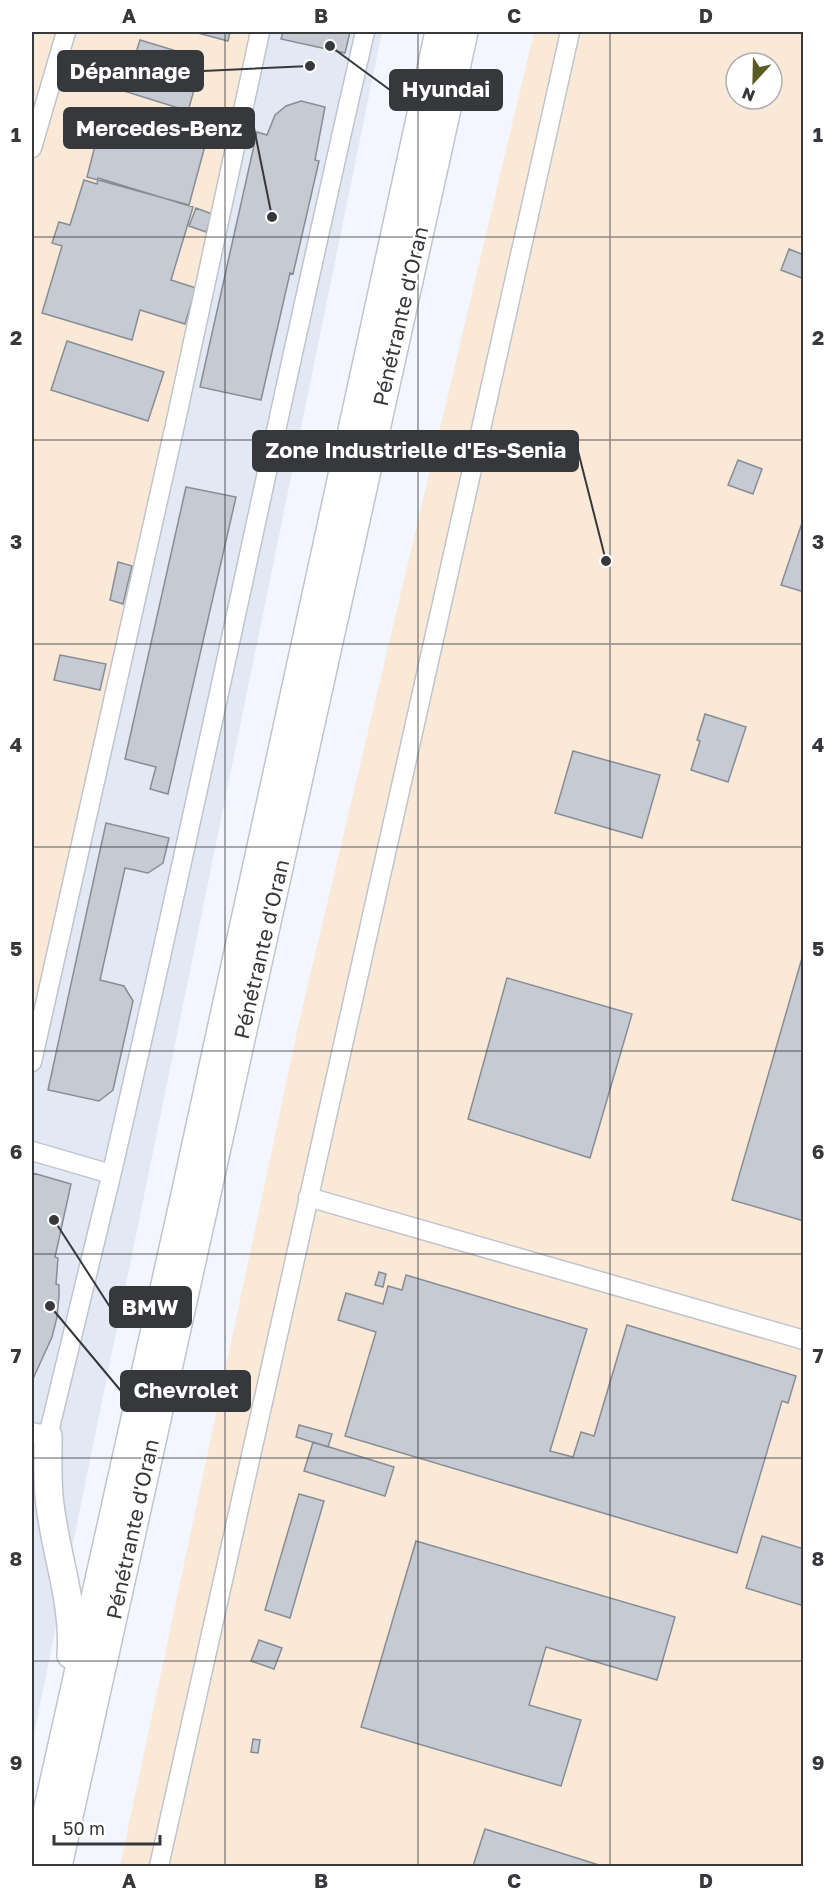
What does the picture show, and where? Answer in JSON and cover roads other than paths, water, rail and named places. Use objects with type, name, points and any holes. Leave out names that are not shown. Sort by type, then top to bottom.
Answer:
[{"type":"highway","name":"Pénétrante d'Oran","points":[[35,1866],[181,1213],[439,32]]},
{"type":"highway","name":"Pénétrante d'Oran","points":[[58,1866],[464,32]]},
{"type":"highway","points":[[40,1434],[50,1505],[73,1632],[66,1728]]},
{"type":"street","points":[[32,148],[66,32]]},
{"type":"street","points":[[32,1062],[168,459],[261,32]]},
{"type":"street","points":[[40,1434],[111,1174],[316,242],[365,32]]},
{"type":"street","points":[[159,1866],[570,32]]},
{"type":"street","points":[[32,1151],[111,1174]]},
{"type":"street","points":[[308,1197],[804,1340]]},
{"type":"place","name":"Hyundai","points":[[330,46]]},
{"type":"place","name":"Dépannage","points":[[310,66]]},
{"type":"place","name":"Mercedes-Benz","points":[[272,217]]},
{"type":"place","name":"Zone Industrielle d'Es-Senia","points":[[606,561]]},
{"type":"place","name":"BMW","points":[[54,1220]]},
{"type":"place","name":"Chevrolet","points":[[50,1306]]}]
